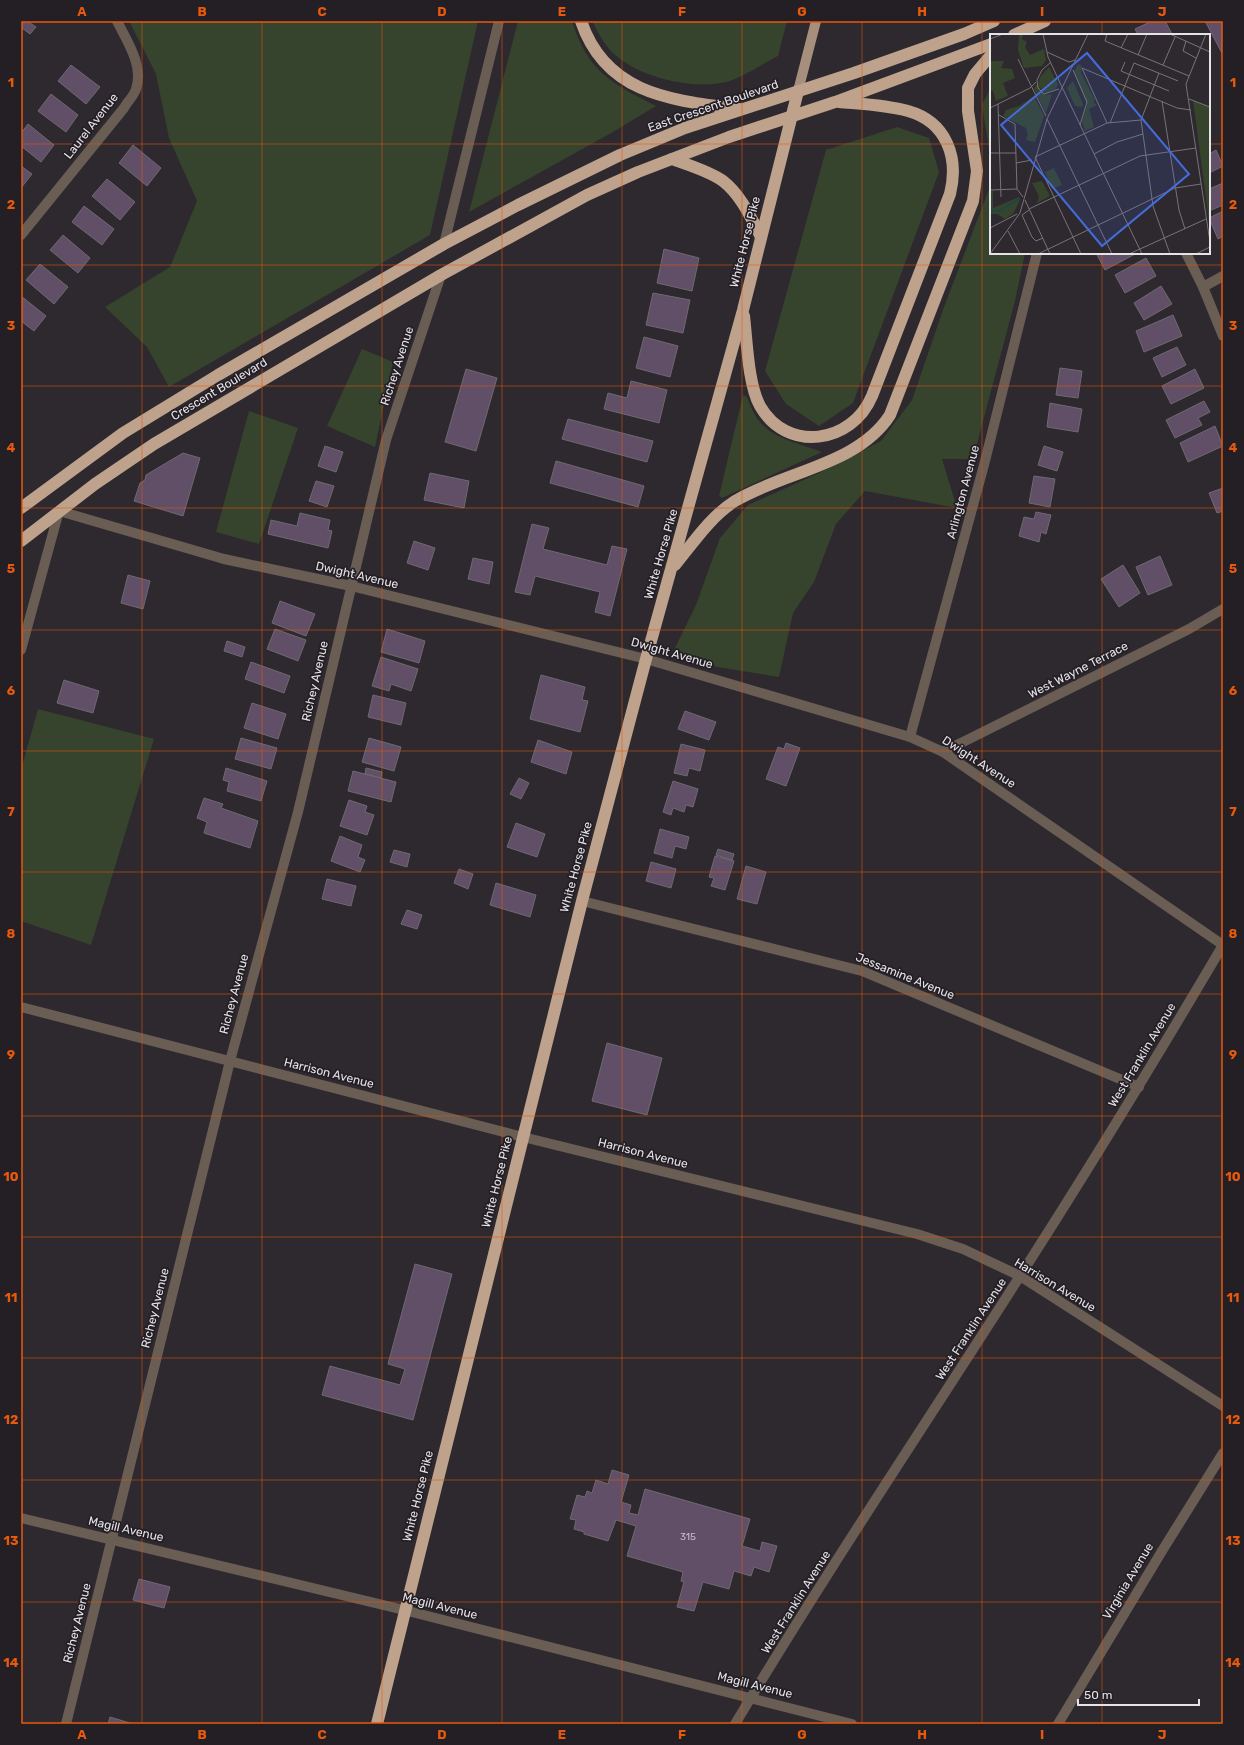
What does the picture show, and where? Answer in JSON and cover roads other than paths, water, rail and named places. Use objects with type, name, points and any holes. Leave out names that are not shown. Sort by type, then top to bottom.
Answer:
[{"type":"highway","points":[[581,21],[591,45],[603,60],[631,85],[653,94],[684,102],[745,109]]},
{"type":"highway","name":"East Crescent Boulevard","points":[[409,264],[444,244],[620,155],[685,128],[946,40],[994,21]]},
{"type":"highway","points":[[1016,34],[1045,21]]},
{"type":"highway","points":[[441,275],[587,195],[672,159],[728,136],[835,102],[990,44]]},
{"type":"highway","points":[[672,569],[708,525],[735,501],[840,456],[876,433],[890,414],[972,201],[977,171],[968,111],[967,93],[975,74],[990,56]]},
{"type":"highway","name":"White Horse Pike","points":[[377,1724],[404,1610],[582,901],[646,659],[743,310],[798,91]]},
{"type":"highway","points":[[743,310],[753,386],[760,407],[769,418],[789,432],[804,437],[815,437],[836,433],[858,418],[868,405],[872,396],[950,194],[954,173],[953,160],[948,146],[940,133],[918,115],[897,108],[835,102]]},
{"type":"highway","points":[[672,159],[723,181],[733,190],[761,237]]},
{"type":"highway","name":"Crescent Boulevard","points":[[21,508],[123,433],[225,371],[409,264]]},
{"type":"highway","name":"Crescent Boulevard","points":[[21,542],[59,511],[154,444],[441,275]]},
{"type":"main road","name":"White Horse Pike","points":[[798,91],[816,21]]},
{"type":"street","name":"Laurel Avenue","points":[[21,235],[124,108],[136,90],[138,69],[130,46],[117,21]]},
{"type":"street","points":[[444,244],[499,21]]},
{"type":"street","name":"Arlington Avenue","points":[[910,737],[984,465],[1037,254]]},
{"type":"street","points":[[1186,254],[1203,287],[1223,336]]},
{"type":"street","name":"Richey Avenue","points":[[66,1724],[230,1061],[298,812],[386,440],[441,275]]},
{"type":"street","points":[[1203,287],[1223,276]]},
{"type":"street","points":[[21,650],[59,511]]},
{"type":"street","name":"Dwight Avenue","points":[[59,511],[224,559],[351,586],[646,659],[910,737],[943,752],[1223,945]]},
{"type":"street","name":"West Wayne Terrace","points":[[943,752],[1182,632],[1223,609]]},
{"type":"street","name":"Jessamine Avenue","points":[[582,901],[862,971],[1139,1087]]},
{"type":"street","name":"West Franklin Avenue","points":[[735,1724],[869,1510],[1020,1276],[1139,1087],[1223,945]]},
{"type":"street","name":"Harrison Avenue","points":[[21,1007],[523,1136],[916,1234],[963,1249],[1020,1276],[1223,1406]]},
{"type":"street","name":"Virginia Avenue","points":[[1058,1724],[1223,1453]]},
{"type":"street","name":"Magill Avenue","points":[[21,1518],[111,1538],[404,1610],[852,1724]]}]
